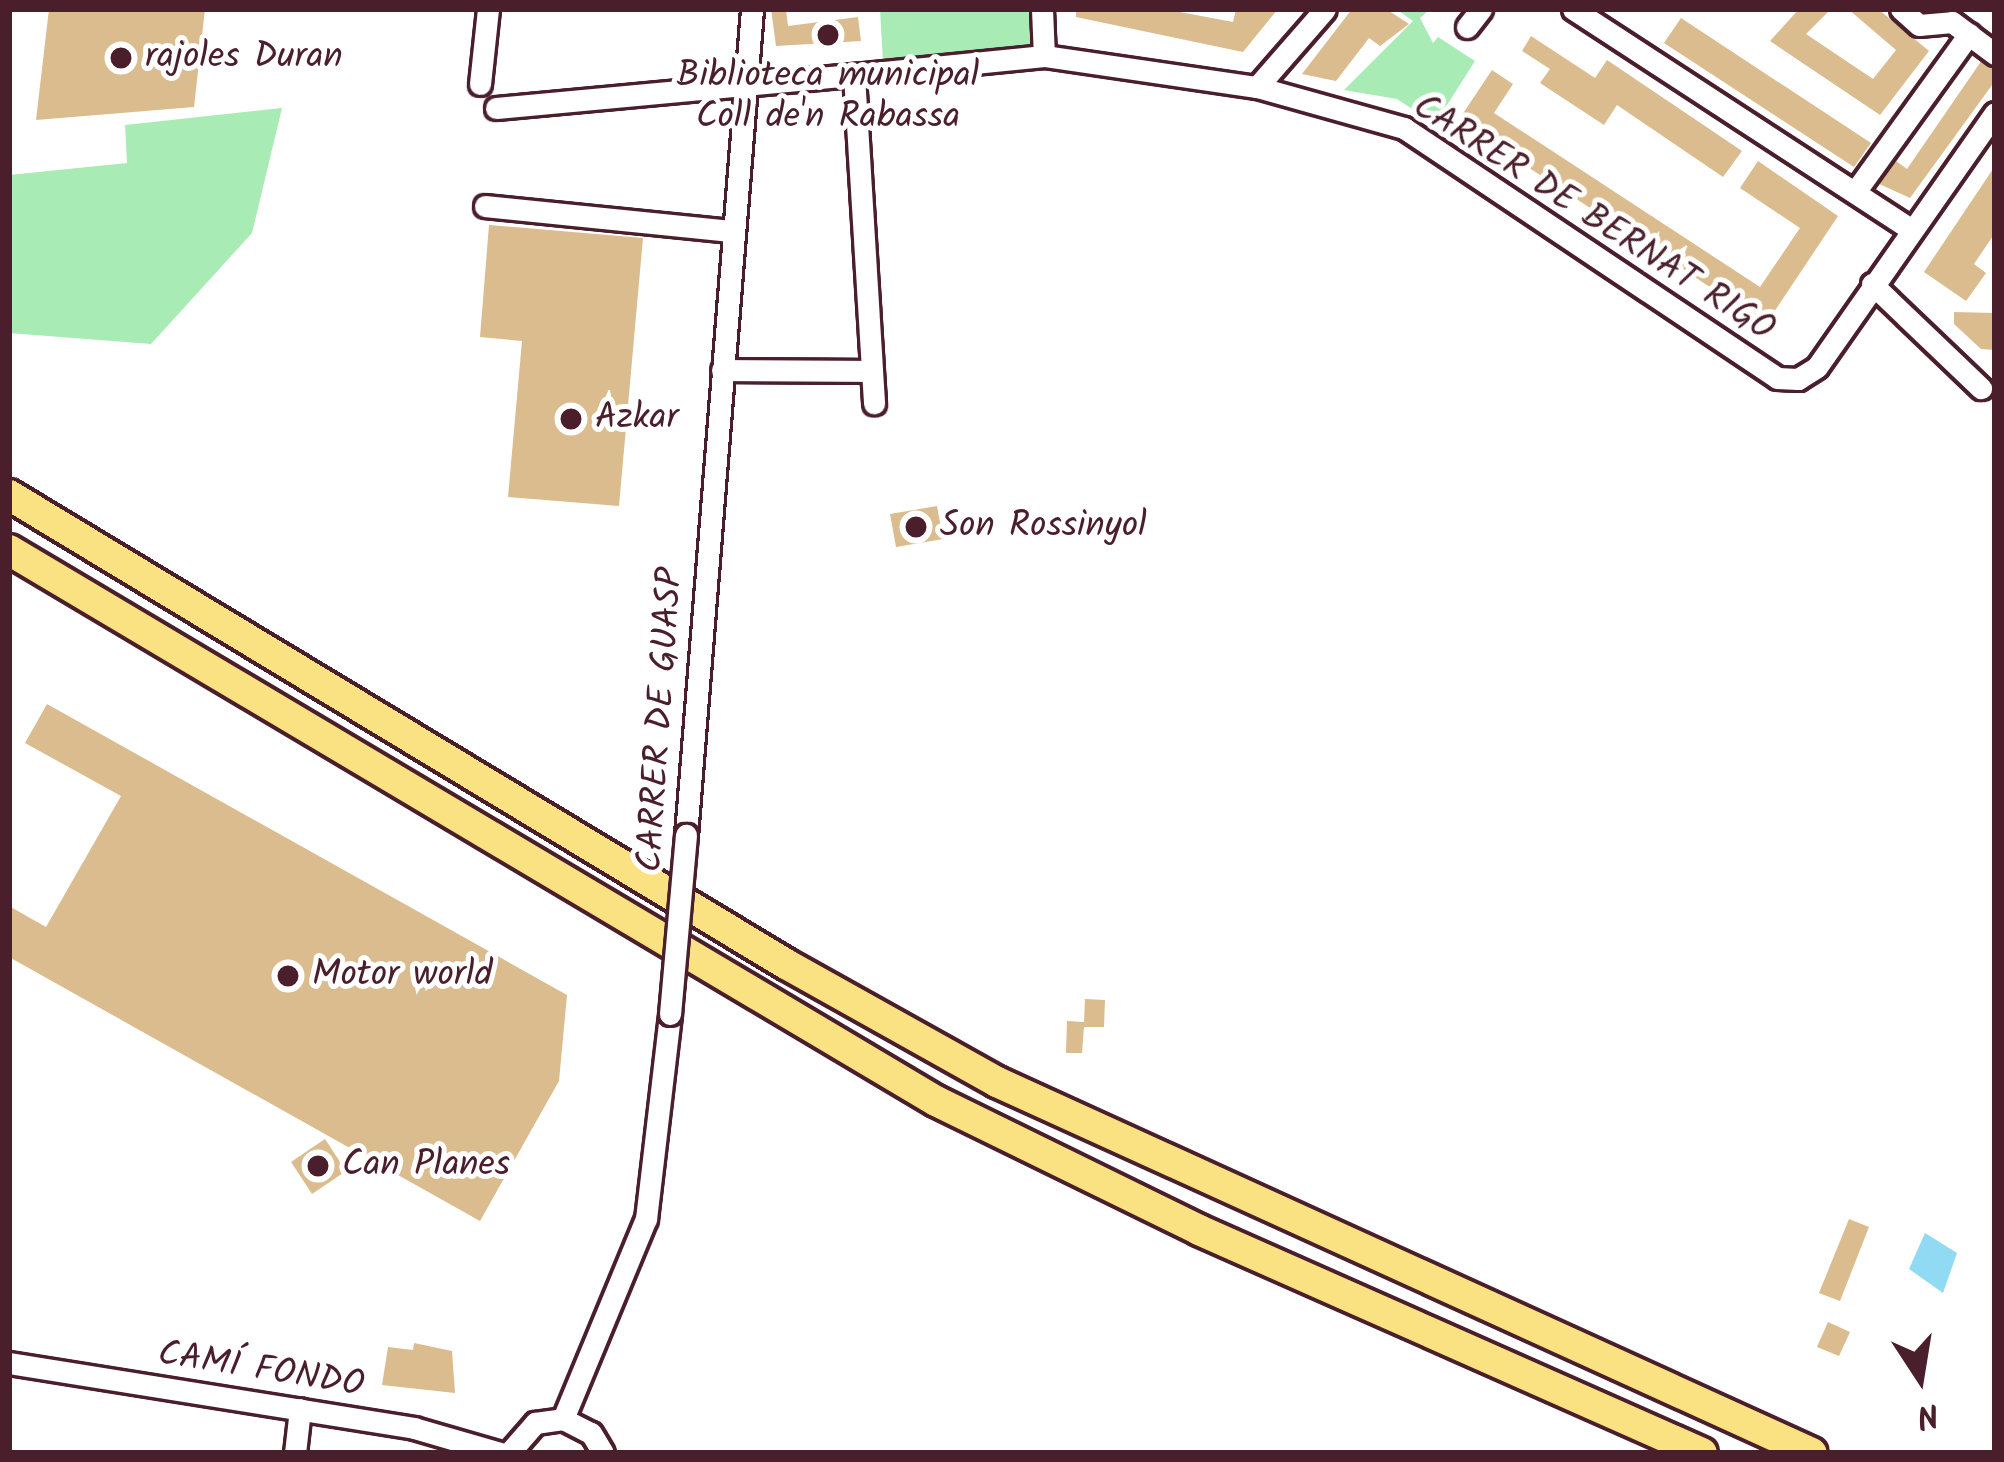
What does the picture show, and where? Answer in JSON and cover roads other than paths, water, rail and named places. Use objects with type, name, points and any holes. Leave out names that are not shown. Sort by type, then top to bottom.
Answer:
[{"type":"highway","points":[[9,495],[786,964],[997,1082],[1812,1453]]},
{"type":"highway","points":[[9,550],[936,1101],[1169,1216],[1702,1453]]},
{"type":"street","points":[[480,84],[488,9]]},
{"type":"street","name":"CARRER DE GUASP","points":[[563,1419],[646,1219],[686,836],[752,9]]},
{"type":"street","points":[[1042,9],[1044,56]]},
{"type":"street","points":[[1257,87],[1324,9]]},
{"type":"street","points":[[1573,9],[1911,229]]},
{"type":"street","points":[[1901,9],[1919,25],[1952,22],[1995,54]]},
{"type":"street","points":[[1855,192],[1969,34]]},
{"type":"street","name":"CARRER DE BERNAT RIGO","points":[[496,108],[1044,56],[1257,87],[1404,128],[1778,378],[1798,380],[1817,367],[1872,284]]},
{"type":"street","points":[[854,75],[874,403]]},
{"type":"street","points":[[1981,388],[1872,284],[1995,113]]},
{"type":"street","points":[[485,206],[733,231]]},
{"type":"street","points":[[722,370],[872,371]]},
{"type":"street","name":"CAMÍ FONDO","points":[[9,1364],[300,1408],[505,1453]]},
{"type":"street","points":[[295,1453],[300,1408]]},
{"type":"street","points":[[505,1453],[535,1423],[563,1419],[591,1432],[603,1453]]},
{"type":"water","points":[[1925,1233],[1957,1253],[1943,1293],[1909,1269]]},
{"type":"place","name":"Biblioteca municipal Coll de'n Rabassa","points":[[828,35]]},
{"type":"place","name":"rajoles Duran","points":[[121,58]]},
{"type":"place","name":"Azkar","points":[[571,419]]},
{"type":"place","name":"Son Rossinyol","points":[[916,527]]},
{"type":"place","name":"Motor world","points":[[288,976]]},
{"type":"place","name":"Can Planes","points":[[318,1166]]}]
